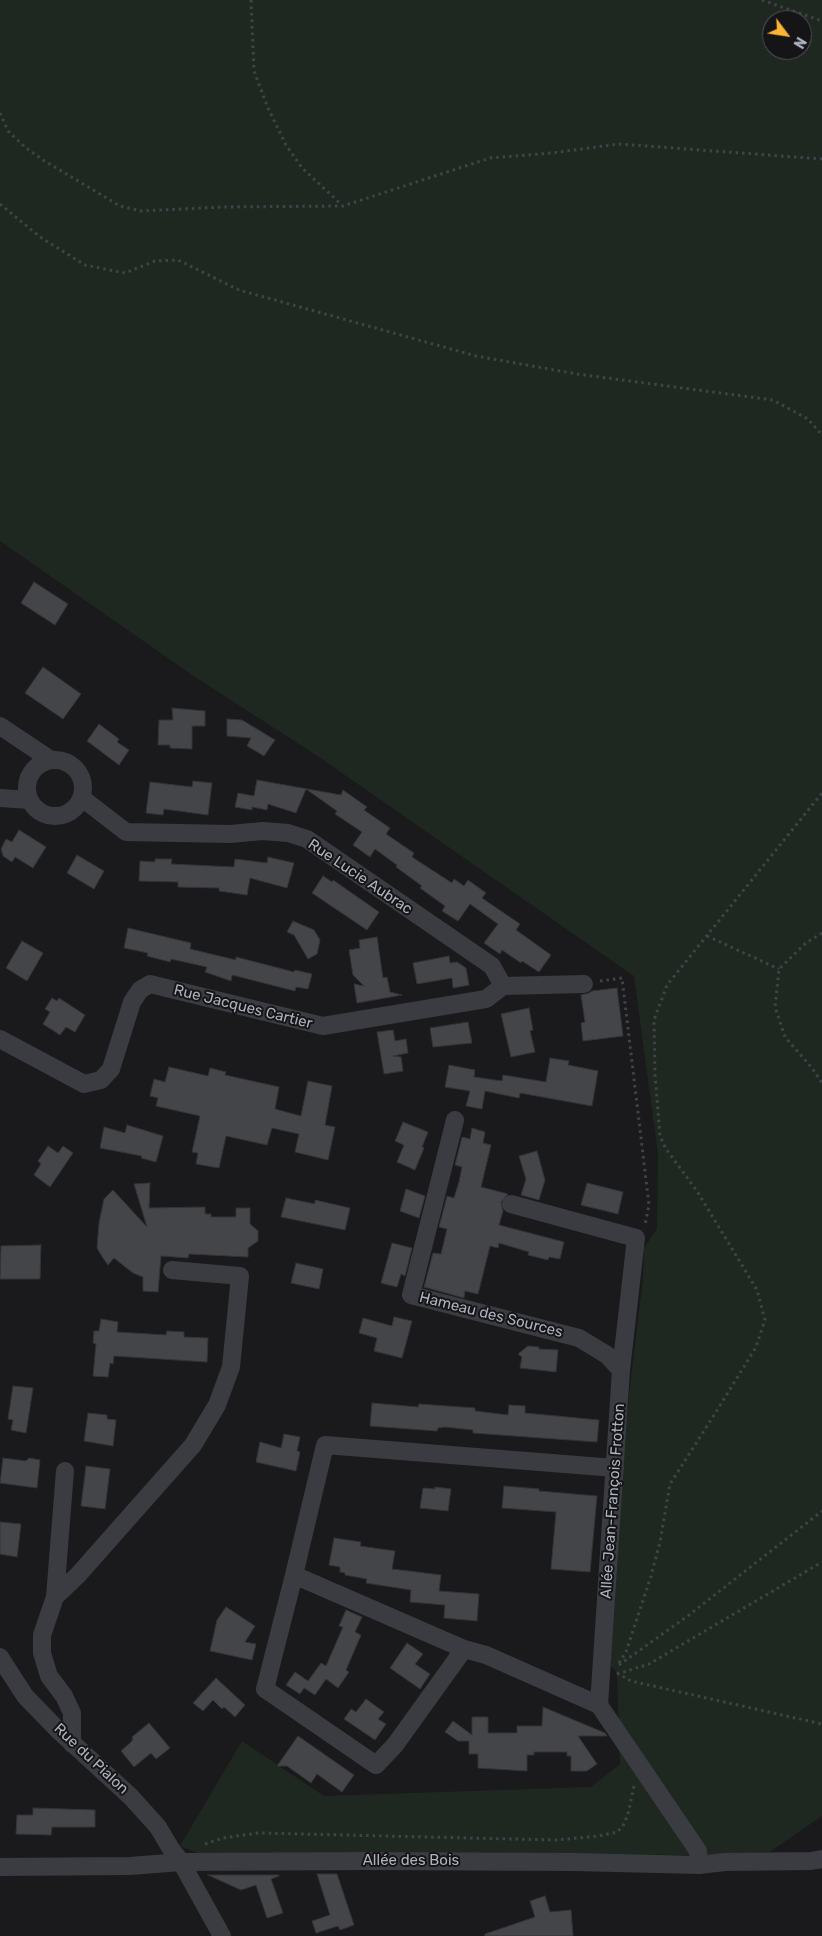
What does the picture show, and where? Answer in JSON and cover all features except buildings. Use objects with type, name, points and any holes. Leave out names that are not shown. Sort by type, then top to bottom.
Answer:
[{"type":"street","points":[[0,726],[51,760]]},
{"type":"street","points":[[51,760],[68,762],[79,772],[83,784],[82,798],[73,810],[62,816],[52,817],[37,811],[29,800],[26,788],[29,777],[34,768],[41,763],[51,760]]},
{"type":"street","points":[[0,798],[29,800]]},
{"type":"street","name":"Rue Lucie Aubrac","points":[[82,798],[126,832],[230,834],[263,831],[288,833],[306,840],[492,966],[503,986]]},
{"type":"street","name":"Rue Jacques Cartier","points":[[0,1039],[84,1084],[101,1080],[111,1069],[132,1002],[140,990],[150,984],[323,1026],[486,999],[503,986]]},
{"type":"street","points":[[503,986],[584,984]]},
{"type":"street","name":"Hameau des Sources","points":[[455,1120],[410,1295],[579,1338],[607,1355],[621,1370]]},
{"type":"street","points":[[511,1204],[636,1238]]},
{"type":"street","name":"Allée Jean-François Frotton","points":[[600,1697],[621,1370],[636,1238]]},
{"type":"street","points":[[55,1597],[78,1575],[193,1445],[217,1405],[231,1367],[240,1276],[172,1270]]},
{"type":"street","points":[[464,1649],[395,1745],[376,1765],[264,1689],[325,1445],[615,1468]]},
{"type":"street","points":[[65,1471],[55,1597],[42,1635],[42,1653],[49,1676],[64,1696],[72,1713],[72,1744]]},
{"type":"street","points":[[294,1575],[464,1649],[600,1697],[638,1764],[698,1851],[699,1864]]},
{"type":"street","name":"Rue du Pialon","points":[[0,1657],[25,1696],[72,1744],[131,1797],[158,1827],[181,1862],[222,1936]]},
{"type":"street","name":"Allée des Bois","points":[[0,1867],[130,1866],[181,1862],[699,1864],[822,1859]]},
{"type":"path","points":[[250,0],[254,71],[268,108],[286,145],[302,168],[343,206]]},
{"type":"path","points":[[762,0],[822,21]]},
{"type":"path","points":[[0,113],[8,131],[26,148],[43,160],[120,206],[140,211],[222,207],[343,206],[490,158],[552,153],[619,144],[822,158]]},
{"type":"path","points":[[0,204],[40,237],[85,265],[125,273],[155,261],[178,260],[239,290],[476,356],[577,374],[773,400],[808,419],[822,435]]},
{"type":"path","points":[[618,1674],[617,1666],[626,1652],[651,1576],[660,1542],[670,1484],[756,1347],[765,1320],[757,1290],[697,1191],[666,1149],[660,1136],[655,1075],[654,1020],[667,985],[822,793]]},
{"type":"path","points":[[822,933],[806,943],[778,970],[775,1007],[785,1037],[812,1068],[822,1083]]},
{"type":"path","points":[[707,936],[778,970]]},
{"type":"path","points":[[584,984],[622,978],[649,1204],[646,1223],[636,1238]]},
{"type":"path","points":[[617,1666],[688,1615],[822,1511]]},
{"type":"path","points":[[600,1697],[618,1674],[649,1664],[822,1562]]},
{"type":"path","points":[[618,1674],[631,1681],[822,1724]]},
{"type":"path","points":[[201,1846],[222,1838],[258,1833],[556,1840],[598,1836],[617,1832],[623,1826],[628,1814],[638,1764]]},
{"type":"shaded area","points":[[0,0],[822,0],[822,1816],[765,1855],[200,1854],[180,1846],[242,1741],[324,1796],[591,1787],[620,1764],[617,1674],[614,1668],[611,1667],[609,1637],[629,1395],[643,1279],[644,1248],[657,1229],[658,1154],[634,976],[316,755],[195,677],[0,541]]}]
